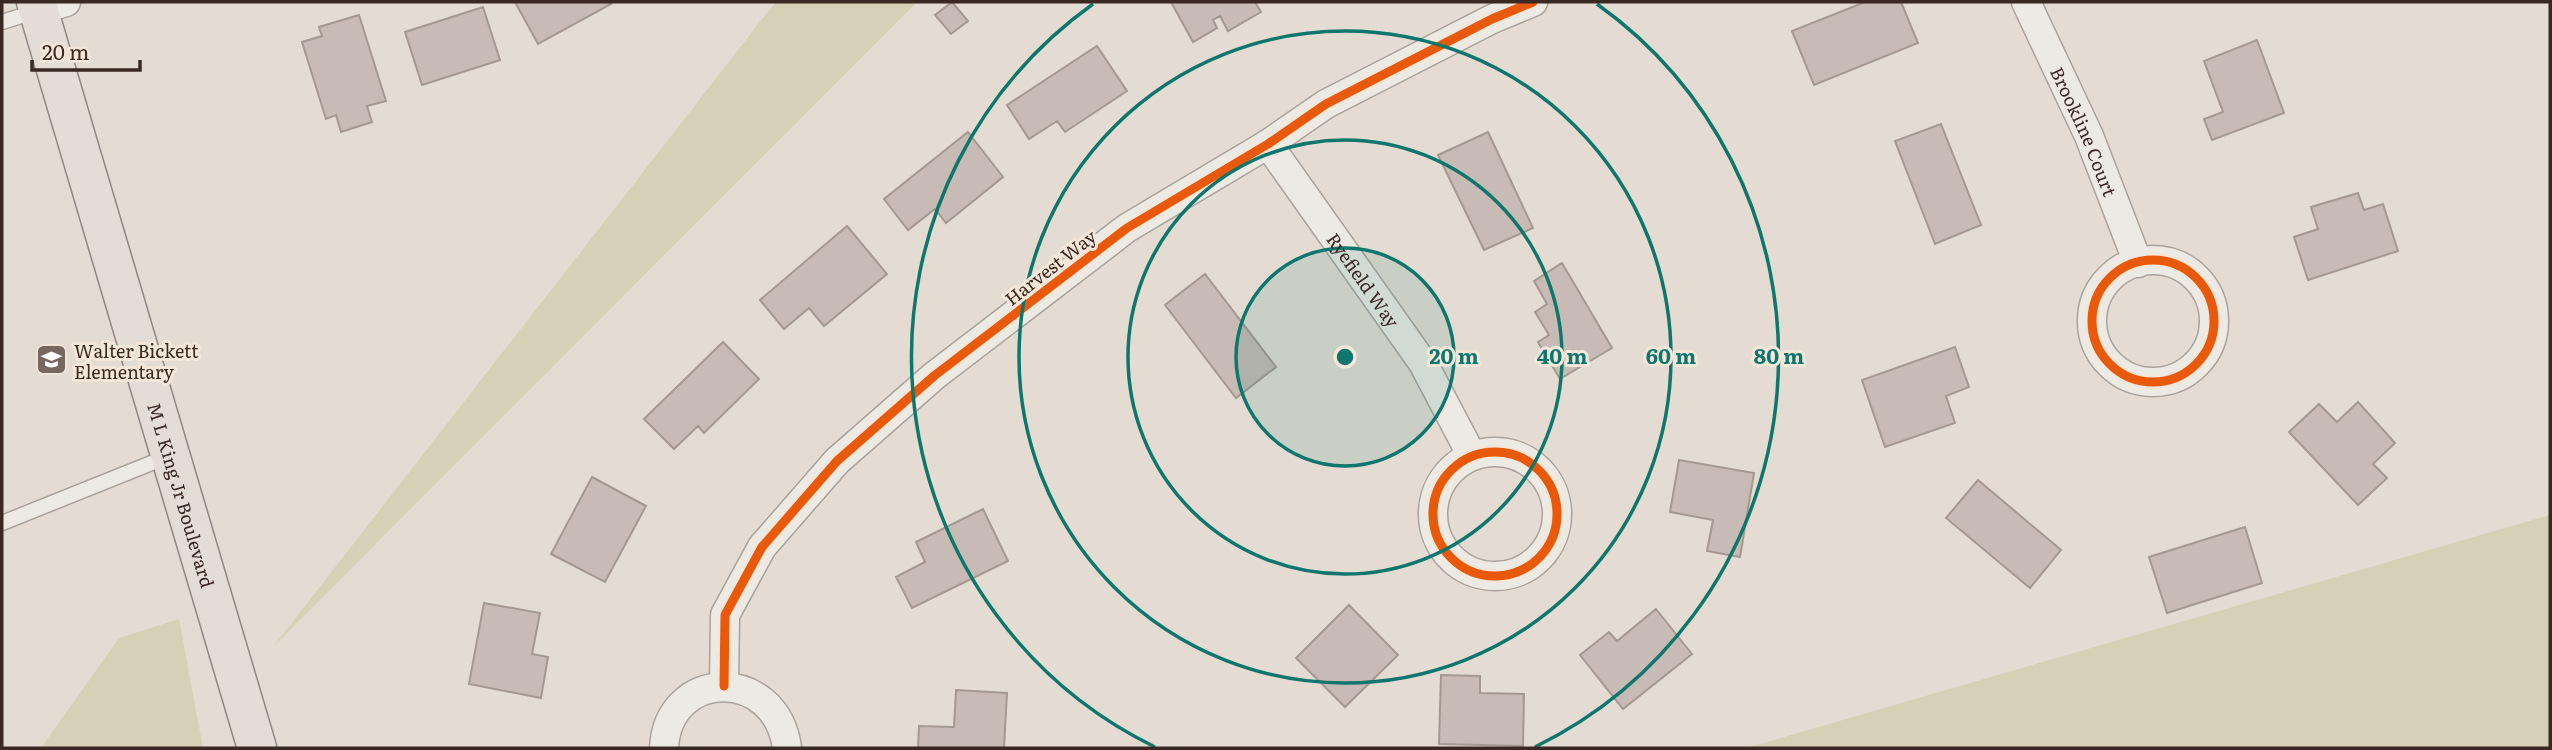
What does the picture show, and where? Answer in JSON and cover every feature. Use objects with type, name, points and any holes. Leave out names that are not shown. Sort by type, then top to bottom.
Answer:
[{"type":"main road","name":"M L King Jr Boulevard","points":[[47,5],[170,456],[257,748]]},
{"type":"street","name":"Harvest Way","points":[[724,686],[725,615],[762,547],[837,461],[934,376],[1127,228],[1268,144],[1326,104],[1492,19],[1533,2]]},
{"type":"street","name":"Brookline Court","points":[[2026,2],[2089,136],[2138,262]]},
{"type":"street","name":"Ryefield Way","points":[[1268,144],[1423,363],[1472,456]]},
{"type":"street","points":[[2158,260],[2177,265],[2194,276],[2207,292],[2214,311],[2210,341],[2195,367],[2178,377],[2158,382],[2138,381],[2120,373],[2105,359],[2095,342],[2092,322],[2100,293],[2119,271],[2138,262],[2158,260]]},
{"type":"street","points":[[1492,452],[1513,454],[1531,463],[1546,478],[1555,496],[1558,517],[1553,537],[1543,555],[1527,568],[1507,576],[1487,576],[1467,571],[1450,559],[1438,542],[1432,523],[1433,502],[1441,483],[1454,467],[1472,456],[1492,452]]},
{"type":"street","points":[[664,748],[664,736],[672,716],[686,701],[704,690],[724,686],[744,689],[762,698],[776,712],[785,730],[787,748]]},
{"type":"lane","points":[[2,22],[47,5]]},
{"type":"lane","points":[[2,523],[170,456]]},
{"type":"shaded area","points":[[776,2],[917,2],[273,647],[763,18]]},
{"type":"shaded area","points":[[2550,515],[2550,748],[1746,748]]},
{"type":"shaded area","points":[[179,619],[203,748],[41,748],[119,638]]},
{"type":"building","points":[[515,2],[609,2],[611,4],[538,44]]},
{"type":"building","points":[[952,2],[968,21],[951,34],[935,15]]},
{"type":"building","points":[[1171,2],[1255,2],[1261,12],[1228,31],[1220,16],[1213,20],[1217,28],[1193,42]]},
{"type":"building","points":[[1865,2],[1901,2],[1918,43],[1814,85],[1792,31]]},
{"type":"building","points":[[483,7],[500,60],[422,85],[405,32]]},
{"type":"building","points":[[359,15],[386,101],[367,106],[372,122],[341,132],[336,115],[326,119],[302,42],[322,36],[319,27]]},
{"type":"building","points":[[2257,40],[2284,113],[2212,140],[2204,119],[2223,112],[2204,61]]},
{"type":"building","points":[[1097,46],[1127,91],[1065,132],[1057,121],[1029,139],[1007,105]]},
{"type":"building","points":[[1941,124],[1981,225],[1935,244],[1895,141]]},
{"type":"building","points":[[968,132],[1003,177],[946,223],[935,209],[908,230],[884,199]]},
{"type":"building","points":[[1488,132],[1533,228],[1484,250],[1438,155]]},
{"type":"building","points":[[2358,193],[2364,210],[2383,204],[2398,251],[2308,280],[2294,237],[2318,229],[2311,207]]},
{"type":"building","points":[[847,226],[887,274],[824,326],[809,308],[784,329],[760,300]]},
{"type":"building","points":[[1562,263],[1612,348],[1560,379],[1538,342],[1549,335],[1535,312],[1547,304],[1534,281]]},
{"type":"building","points":[[1205,274],[1276,367],[1236,398],[1165,305]]},
{"type":"building","points":[[723,342],[759,379],[704,433],[698,426],[674,449],[644,419]]},
{"type":"building","points":[[1955,347],[1969,387],[1946,396],[1955,423],[1885,447],[1862,380]]},
{"type":"building","points":[[2358,402],[2395,443],[2373,464],[2387,478],[2358,505],[2289,432],[2319,404],[2337,422]]},
{"type":"building","points":[[1679,460],[1754,473],[1740,557],[1707,551],[1713,520],[1670,512]]},
{"type":"building","points":[[592,477],[646,506],[605,582],[551,554]]},
{"type":"building","points":[[1978,480],[2061,550],[2030,588],[1946,518]]},
{"type":"building","points":[[983,509],[1008,561],[912,608],[896,577],[925,562],[916,542]]},
{"type":"building","points":[[2245,527],[2262,583],[2167,613],[2149,557]]},
{"type":"building","points":[[484,603],[540,613],[532,654],[548,657],[541,698],[469,684]]},
{"type":"building","points":[[1349,605],[1398,655],[1345,707],[1296,658]]},
{"type":"building","points":[[1656,609],[1692,654],[1623,709],[1580,655],[1609,632],[1617,641]]},
{"type":"building","points":[[1441,675],[1480,676],[1480,693],[1524,694],[1523,746],[1439,744]]},
{"type":"building","points":[[956,690],[1007,693],[1004,748],[918,748],[919,726],[954,727]]},
{"type":"cycle path","points":[[724,686],[725,615],[762,547],[837,461],[934,376],[1127,228],[1268,144],[1326,104],[1492,19],[1533,2]]},
{"type":"cycle path","points":[[2153,260],[2176,265],[2196,278],[2209,298],[2214,321],[2209,344],[2196,364],[2176,377],[2153,382],[2130,377],[2110,364],[2097,344],[2092,321],[2097,298],[2110,278],[2130,265],[2153,260]]},
{"type":"cycle path","points":[[1495,452],[1519,456],[1539,470],[1553,490],[1557,514],[1553,538],[1539,558],[1519,572],[1495,576],[1471,572],[1451,558],[1437,538],[1433,514],[1437,490],[1451,470],[1471,456],[1495,452]]},
{"type":"place","name":"Walter Bickett Elementary","points":[[51,360]]}]
